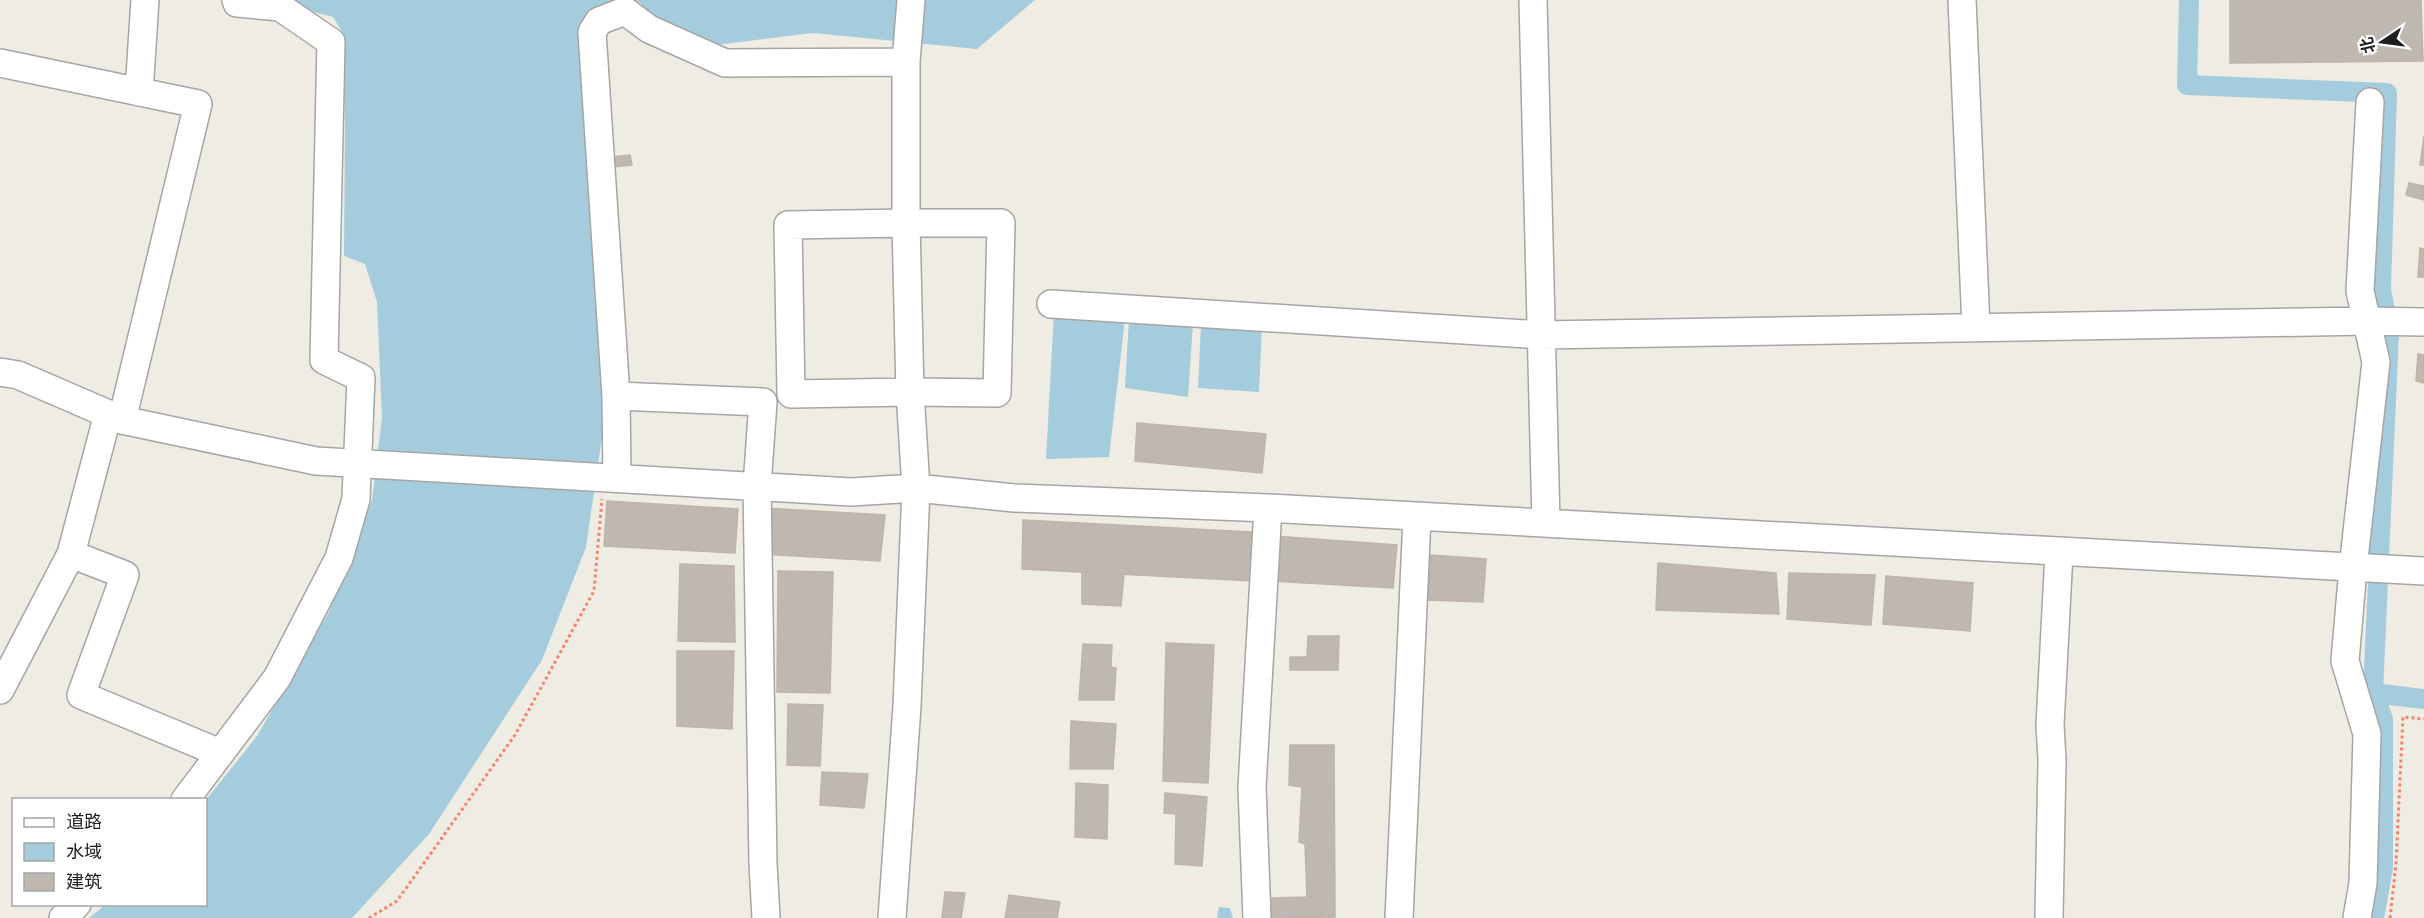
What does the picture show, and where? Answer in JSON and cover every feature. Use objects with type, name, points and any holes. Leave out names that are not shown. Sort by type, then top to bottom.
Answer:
[{"type":"street","points":[[139,92],[145,0]]},
{"type":"street","points":[[186,798],[277,678],[339,558],[356,499],[361,378],[324,360],[331,42],[280,7],[237,3],[236,0]]},
{"type":"street","points":[[892,918],[907,706],[916,488],[910,392],[906,223],[906,62],[910,0]]},
{"type":"street","points":[[1533,0],[1546,523]]},
{"type":"street","points":[[1962,0],[1976,327]]},
{"type":"street","points":[[610,478],[616,396],[592,32],[599,21],[625,11],[649,29],[726,63],[906,62]]},
{"type":"street","points":[[0,63],[198,104],[115,417],[72,554],[0,690]]},
{"type":"street","points":[[2357,918],[2363,883],[2367,734],[2345,661],[2376,362],[2378,321],[2360,291],[2370,102]]},
{"type":"street","points":[[616,396],[763,402],[791,394],[997,393],[1001,223],[788,225],[791,394]]},
{"type":"street","points":[[1051,304],[1542,334],[2424,322]]},
{"type":"street","points":[[0,372],[18,375],[115,417],[316,461],[851,492],[916,488],[1014,498],[1268,508],[2059,553],[2424,571]]},
{"type":"street","points":[[763,402],[757,486],[766,918]]},
{"type":"street","points":[[1257,918],[1252,787],[1268,508]]},
{"type":"street","points":[[1399,918],[1417,517]]},
{"type":"street","points":[[2049,918],[2052,760],[2050,725],[2059,553]]},
{"type":"street","points":[[72,554],[125,575],[81,695],[220,753]]},
{"type":"street","points":[[63,918],[75,906]]},
{"type":"path","points":[[369,918],[398,901],[516,735],[568,642],[594,591],[610,478]]},
{"type":"path","points":[[2390,918],[2396,864],[2403,717],[2424,719]]},
{"type":"water","points":[[295,0],[1035,0],[977,49],[813,33],[707,46],[678,40],[638,1],[617,6],[592,18],[595,207],[603,430],[586,547],[542,660],[429,834],[352,918],[89,918],[104,906],[207,906],[207,799],[257,736],[329,612],[372,500],[382,418],[377,302],[365,264],[344,256],[345,122],[342,32],[333,17],[305,10]]},
{"type":"water","points":[[1054,312],[1125,319],[1109,457],[1046,459]]},
{"type":"water","points":[[1129,319],[1193,323],[1188,397],[1125,388]]},
{"type":"water","points":[[1201,324],[1262,327],[1259,392],[1198,388]]},
{"type":"water","points":[[1219,907],[1230,908],[1233,918],[1217,918]]},
{"type":"building","points":[[2230,0],[2421,0],[2423,61],[2230,63]]},
{"type":"building","points":[[2424,136],[2424,165],[2420,165]]},
{"type":"building","points":[[630,155],[632,165],[612,167],[611,157]]},
{"type":"building","points":[[2409,183],[2424,186],[2424,200],[2406,195]]},
{"type":"building","points":[[2420,248],[2424,249],[2424,277],[2418,277]]},
{"type":"building","points":[[2418,354],[2424,355],[2424,383],[2416,381]]},
{"type":"building","points":[[1137,423],[1266,434],[1262,473],[1135,461]]},
{"type":"building","points":[[607,501],[738,509],[735,553],[604,546]]},
{"type":"building","points":[[764,508],[885,515],[880,561],[762,554]]},
{"type":"building","points":[[1023,520],[1251,532],[1253,581],[1022,569]]},
{"type":"building","points":[[1273,536],[1397,545],[1393,588],[1271,581]]},
{"type":"building","points":[[1431,555],[1486,559],[1483,602],[1428,600]]},
{"type":"building","points":[[1658,563],[1776,573],[1779,614],[1656,610]]},
{"type":"building","points":[[680,564],[734,566],[735,642],[678,641]]},
{"type":"building","points":[[778,571],[833,572],[830,693],[777,692]]},
{"type":"building","points":[[1082,572],[1124,574],[1121,606],[1082,604]]},
{"type":"building","points":[[1789,573],[1875,575],[1871,625],[1787,619]]},
{"type":"building","points":[[1886,576],[1973,583],[1970,631],[1883,624]]},
{"type":"building","points":[[1308,636],[1339,636],[1338,670],[1290,670],[1290,657],[1307,657]]},
{"type":"building","points":[[1166,643],[1214,645],[1208,783],[1163,781]]},
{"type":"building","points":[[1083,644],[1112,645],[1111,667],[1116,668],[1114,700],[1079,700]]},
{"type":"building","points":[[677,651],[734,651],[732,729],[677,726]]},
{"type":"building","points":[[788,704],[823,705],[820,766],[787,765]]},
{"type":"building","points":[[1071,721],[1116,724],[1113,769],[1070,769]]},
{"type":"building","points":[[1290,745],[1334,745],[1335,917],[1272,918],[1272,898],[1307,897],[1305,844],[1299,842],[1302,787],[1289,785]]},
{"type":"building","points":[[822,772],[868,774],[864,808],[820,805]]},
{"type":"building","points":[[1076,783],[1108,785],[1107,839],[1075,837]]},
{"type":"building","points":[[1165,793],[1207,797],[1202,866],[1175,864],[1176,814],[1164,813]]},
{"type":"building","points":[[945,892],[965,893],[961,918],[942,918]]},
{"type":"building","points":[[1009,895],[1060,902],[1057,918],[1005,918]]},
{"type":"waterway","points":[[2189,0],[2187,85],[2387,93],[2381,289],[2389,333],[2373,693],[2424,699]]},
{"type":"waterway","points":[[2373,693],[2383,719],[2383,868],[2374,918]]}]
